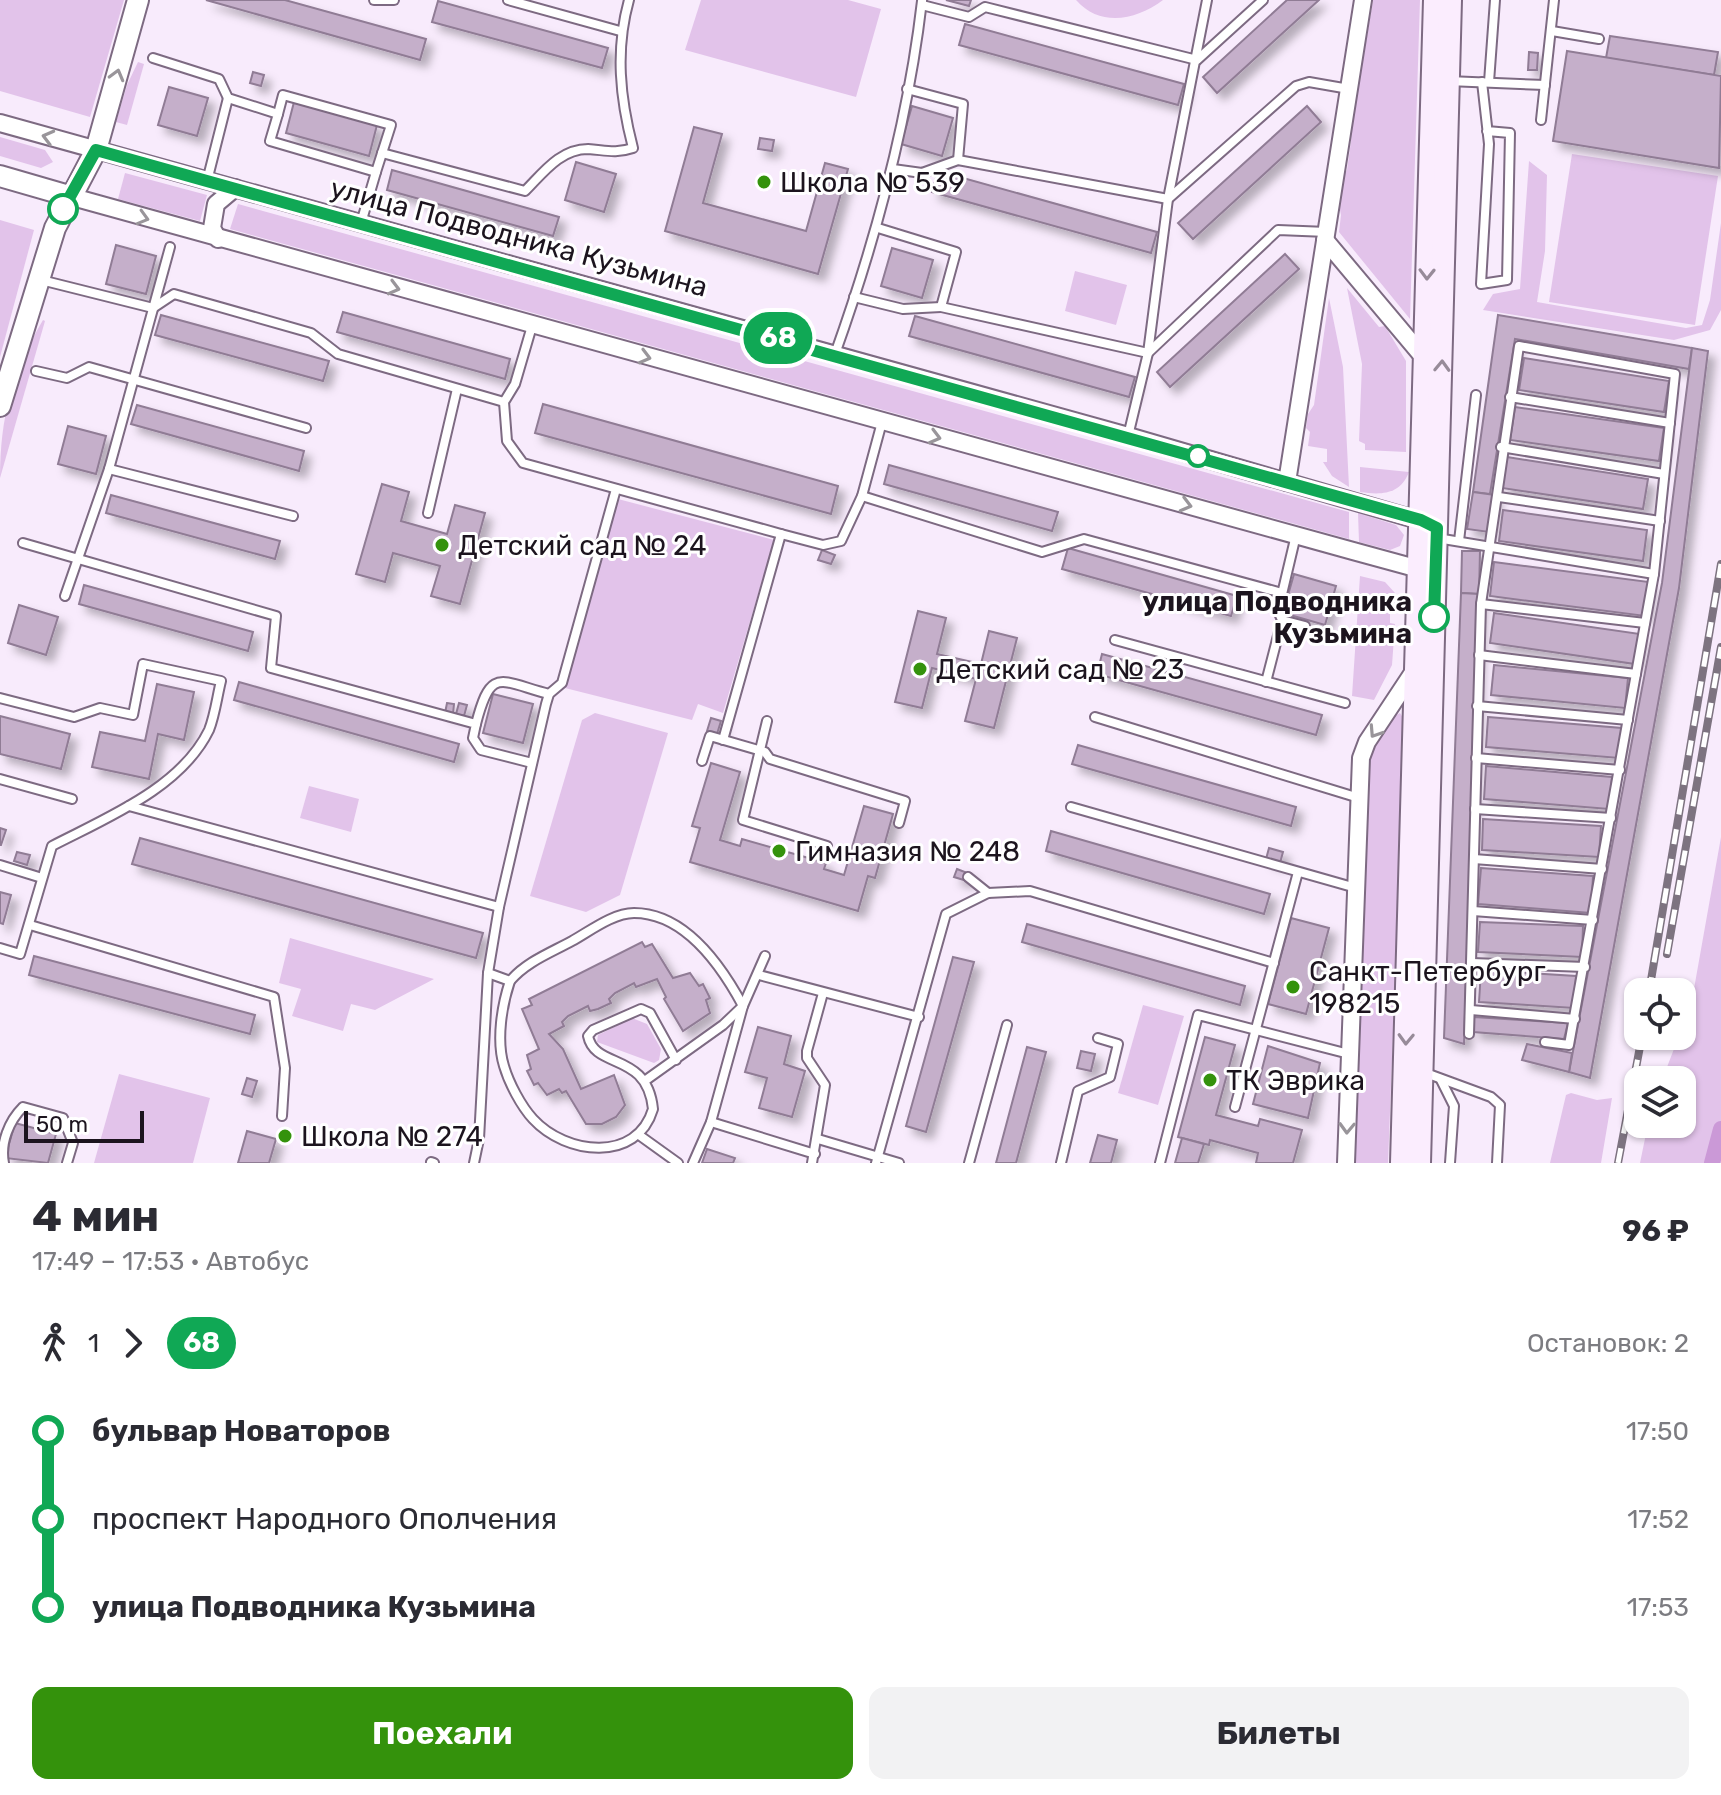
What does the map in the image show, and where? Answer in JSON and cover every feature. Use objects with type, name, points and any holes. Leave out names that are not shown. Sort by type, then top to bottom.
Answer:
[{"type":"main road","points":[[1431,529],[1425,359],[1435,0]]},
{"type":"main road","points":[[1402,1163],[1417,666],[1431,529],[1450,0]]},
{"type":"main road","points":[[1419,1163],[1432,1076],[1427,566]]},
{"type":"street","points":[[0,406],[69,196],[96,150],[138,0]]},
{"type":"street","points":[[1287,482],[1363,0]]},
{"type":"street","name":"улица Подводника Кузьмина","points":[[0,123],[1128,436],[1287,482],[1431,529]]},
{"type":"street","points":[[0,176],[882,422],[1296,535],[1427,566]]},
{"type":"street","points":[[218,239],[212,216],[216,204],[235,188]]},
{"type":"street","points":[[1326,236],[1425,359]]},
{"type":"street","points":[[1346,1163],[1361,758],[1367,742],[1417,666]]},
{"type":"lane","points":[[374,0],[394,0]]},
{"type":"lane","points":[[508,0],[620,31]]},
{"type":"lane","points":[[382,153],[525,191],[562,155],[576,151],[606,153],[633,148],[620,87],[620,31],[629,0]]},
{"type":"lane","points":[[1128,436],[1148,353],[1168,199],[1207,0]]},
{"type":"lane","points":[[1197,60],[1263,0]]},
{"type":"lane","points":[[1487,131],[1510,133],[1507,280],[1481,284],[1489,144],[1487,131],[1486,82],[1495,0]]},
{"type":"lane","points":[[1541,120],[1554,0]]},
{"type":"lane","points":[[835,354],[878,228],[893,169],[922,3],[969,17],[985,4],[1197,60]]},
{"type":"lane","points":[[1552,31],[1599,39]]},
{"type":"lane","points":[[153,58],[219,79],[228,98],[207,181]]},
{"type":"lane","points":[[1448,81],[1545,85]]},
{"type":"lane","points":[[1168,199],[1296,86],[1309,82],[1349,89]]},
{"type":"lane","points":[[907,89],[963,104],[958,160]]},
{"type":"lane","points":[[361,223],[391,125],[283,95],[270,141],[376,172]]},
{"type":"lane","points":[[228,98],[278,114]]},
{"type":"lane","points":[[893,169],[922,173],[958,160],[1168,199]]},
{"type":"lane","points":[[878,228],[956,252],[941,307]]},
{"type":"lane","points":[[1148,353],[1278,230],[1326,236]]},
{"type":"lane","points":[[65,596],[109,469],[170,247]]},
{"type":"lane","points":[[40,279],[153,308],[174,294],[311,333],[338,354],[504,402]]},
{"type":"lane","points":[[854,297],[903,309],[941,307],[1148,353]]},
{"type":"lane","points":[[532,326],[515,384],[504,402],[507,441],[523,463],[616,489],[823,545],[841,541],[862,496],[882,422]]},
{"type":"lane","points":[[1469,1034],[1481,604],[1499,497],[1501,447],[1519,346],[1675,374],[1654,574],[1575,1019],[1569,1045],[1545,1042]]},
{"type":"lane","points":[[36,371],[67,378],[89,367],[306,428]]},
{"type":"lane","points":[[428,513],[457,389]]},
{"type":"lane","points":[[1459,541],[1476,395]]},
{"type":"lane","points":[[1510,397],[1670,423]]},
{"type":"lane","points":[[1501,447],[1664,474]]},
{"type":"lane","points":[[109,469],[293,516]]},
{"type":"lane","points":[[474,1163],[479,1139],[488,973],[499,907],[549,694],[562,683],[616,489]]},
{"type":"lane","points":[[862,496],[1042,552],[1084,539],[1282,593]]},
{"type":"lane","points":[[1499,497],[1660,521]]},
{"type":"lane","points":[[1431,529],[1459,541],[1654,574]]},
{"type":"lane","points":[[723,740],[781,534]]},
{"type":"lane","points":[[1266,682],[1282,620],[1278,611],[1296,535]]},
{"type":"lane","points":[[23,543],[276,616],[271,668],[476,724]]},
{"type":"lane","points":[[1481,604],[1645,623]]},
{"type":"lane","points":[[1282,620],[1305,626]]},
{"type":"lane","points":[[1115,640],[1345,703]]},
{"type":"lane","points":[[1479,655],[1636,674]]},
{"type":"lane","points":[[0,698],[74,717],[100,708],[133,715],[143,664],[221,681],[210,726],[198,749],[176,771],[129,806],[52,846],[20,954],[0,948]]},
{"type":"lane","points":[[532,763],[481,750],[473,738],[476,724],[485,691],[491,683],[501,681],[549,694]]},
{"type":"lane","points":[[1477,706],[1628,720]]},
{"type":"lane","points":[[1095,717],[1359,798]]},
{"type":"lane","points":[[767,721],[743,820],[827,846]]},
{"type":"lane","points":[[702,761],[710,736],[759,750],[770,759],[905,801],[899,823]]},
{"type":"lane","points":[[1476,758],[1620,770]]},
{"type":"lane","points":[[0,779],[72,799]]},
{"type":"lane","points":[[129,806],[499,907]]},
{"type":"lane","points":[[1071,807],[1356,888]]},
{"type":"lane","points":[[1475,809],[1611,818]]},
{"type":"lane","points":[[1474,859],[1602,869]]},
{"type":"lane","points":[[0,865],[42,878]]},
{"type":"lane","points":[[1235,1107],[1298,872]]},
{"type":"lane","points":[[968,877],[988,893]]},
{"type":"lane","points":[[877,1159],[946,914],[988,893],[1030,891],[1274,963]]},
{"type":"lane","points":[[1473,911],[1593,920]]},
{"type":"lane","points":[[676,1060],[650,1013],[641,1009],[593,1030],[588,1036],[596,1051],[629,1066],[646,1080],[653,1109],[639,1135],[610,1149],[594,1151],[577,1146],[533,1119],[503,1064],[504,999],[510,981],[521,968],[614,918],[633,913],[654,918],[701,945],[725,974],[743,1006]]},
{"type":"lane","points":[[30,925],[274,997],[285,1068],[282,1116]]},
{"type":"lane","points":[[693,1163],[711,1122],[743,1006],[765,956]]},
{"type":"lane","points":[[1472,963],[1585,967]]},
{"type":"lane","points":[[488,973],[510,981]]},
{"type":"lane","points":[[759,975],[919,1017]]},
{"type":"lane","points":[[711,1122],[813,1158],[825,1085],[807,1058],[807,1051],[823,993]]},
{"type":"lane","points":[[646,1080],[743,1006]]},
{"type":"lane","points":[[1471,1010],[1575,1019]]},
{"type":"lane","points":[[1160,1163],[1198,1015],[1349,1054]]},
{"type":"lane","points":[[969,1163],[1007,1025]]},
{"type":"lane","points":[[1061,1163],[1078,1091],[1110,1077],[1118,1044],[1098,1038]]},
{"type":"lane","points":[[1432,1076],[1454,1106],[1450,1163]]},
{"type":"lane","points":[[1432,1076],[1491,1097],[1500,1105],[1497,1163]]},
{"type":"lane","points":[[4,1163],[0,1152],[10,1120],[23,1107],[63,1118],[73,1143],[67,1163]]},
{"type":"lane","points":[[639,1135],[678,1163]]},
{"type":"lane","points":[[818,1139],[877,1159],[899,1163]]},
{"type":"shaded area","points":[[0,0],[124,0],[90,117],[0,91]]},
{"type":"shaded area","points":[[701,0],[848,0],[881,9],[856,97],[685,50]]},
{"type":"shaded area","points":[[1076,0],[1163,0],[1130,16],[1107,18],[1096,15]]},
{"type":"shaded area","points":[[1373,0],[1420,0],[1410,319],[1339,232],[1341,215],[1335,186],[1347,170],[1351,141],[1343,134],[1352,97],[1357,95]]},
{"type":"shaded area","points":[[138,62],[144,64],[127,125],[116,122],[127,85]]},
{"type":"shaded area","points":[[0,137],[45,150],[53,162],[41,168],[0,156]]},
{"type":"shaded area","points":[[1572,154],[1718,176],[1695,325],[1549,302]]},
{"type":"shaded area","points":[[1529,161],[1547,175],[1545,251],[1537,302],[1686,328],[1702,325],[1710,300],[1721,223],[1721,310],[1710,330],[1674,340],[1483,310],[1493,294],[1520,289]]},
{"type":"shaded area","points":[[125,173],[207,195],[200,221],[118,199]]},
{"type":"shaded area","points":[[238,204],[1349,512],[1349,539],[230,229]]},
{"type":"shaded area","points":[[0,220],[34,230],[0,357]]},
{"type":"shaded area","points":[[1075,271],[1127,285],[1116,325],[1065,311]]},
{"type":"shaded area","points":[[1347,288],[1379,327],[1385,326],[1406,361],[1406,452],[1365,450],[1365,444],[1359,441],[1362,364]]},
{"type":"shaded area","points":[[1329,298],[1343,367],[1349,487],[1332,476],[1323,462],[1327,462],[1327,449],[1308,446],[1310,432],[1306,428],[1308,414],[1314,405]]},
{"type":"shaded area","points":[[43,320],[0,478],[2,435],[10,396],[23,358]]},
{"type":"shaded area","points":[[1360,467],[1409,472],[1395,489],[1368,493],[1360,492]]},
{"type":"shaded area","points":[[618,499],[774,540],[723,713],[698,704],[692,720],[565,688]]},
{"type":"shaded area","points":[[1358,513],[1396,525],[1404,535],[1400,546],[1390,550],[1359,542]]},
{"type":"shaded area","points":[[1360,576],[1385,582],[1395,593],[1396,608],[1390,608],[1390,623],[1395,624],[1392,665],[1374,700],[1352,696]]},
{"type":"shaded area","points":[[595,713],[668,733],[620,895],[586,912],[530,896],[582,720]]},
{"type":"shaded area","points":[[1400,713],[1405,721],[1388,1163],[1354,1163],[1367,772],[1373,747],[1387,724]]},
{"type":"shaded area","points":[[309,786],[359,799],[351,832],[300,818]]},
{"type":"shaded area","points":[[1721,837],[1721,1163],[1640,1163],[1645,1138],[1696,1138],[1696,1066],[1667,1066],[1674,1050],[1696,1050],[1696,978]]},
{"type":"shaded area","points":[[290,938],[434,979],[375,1010],[351,1004],[343,1031],[292,1016],[301,989],[279,983]]},
{"type":"shaded area","points":[[1143,1005],[1184,1016],[1158,1105],[1118,1093]]},
{"type":"shaded area","points":[[632,1018],[647,1024],[661,1049],[659,1060],[654,1063],[597,1042],[598,1035]]},
{"type":"shaded area","points":[[119,1074],[210,1098],[193,1163],[94,1163]]},
{"type":"shaded area","points":[[1571,1093],[1597,1100],[1612,1098],[1601,1163],[1550,1163],[1566,1095]]},
{"type":"building","points":[[206,0],[285,0],[426,39],[420,60]]},
{"type":"building","points":[[946,0],[971,0],[969,6]]},
{"type":"building","points":[[1287,0],[1319,0],[1217,93],[1203,77]]},
{"type":"building","points":[[438,1],[608,48],[602,68],[432,22]]},
{"type":"building","points":[[965,24],[1184,84],[1178,105],[959,45]]},
{"type":"building","points":[[1610,36],[1718,52],[1714,75],[1606,58]]},
{"type":"building","points":[[1567,51],[1721,76],[1719,168],[1553,141]]},
{"type":"building","points":[[1529,52],[1538,53],[1537,70],[1528,70]]},
{"type":"building","points":[[253,72],[264,75],[261,86],[250,83]]},
{"type":"building","points":[[169,87],[208,98],[197,136],[158,125]]},
{"type":"building","points":[[294,102],[377,125],[369,156],[286,133]]},
{"type":"building","points":[[912,106],[953,118],[942,156],[901,144]]},
{"type":"building","points":[[1307,106],[1321,122],[1193,239],[1178,223]]},
{"type":"building","points":[[694,127],[722,134],[703,203],[806,231],[825,163],[848,169],[818,274],[665,231]]},
{"type":"building","points":[[760,138],[774,140],[772,151],[758,149]]},
{"type":"building","points":[[576,162],[616,174],[604,212],[565,200]]},
{"type":"building","points":[[392,170],[559,217],[553,236],[387,190]]},
{"type":"building","points":[[938,171],[1157,232],[1151,253],[932,192]]},
{"type":"building","points":[[116,245],[156,256],[146,294],[106,284]]},
{"type":"building","points":[[892,248],[933,260],[922,298],[881,286]]},
{"type":"building","points":[[1285,254],[1299,269],[1170,387],[1157,372]]},
{"type":"building","points":[[343,312],[510,359],[505,379],[337,332]]},
{"type":"building","points":[[161,315],[329,361],[323,381],[155,335]]},
{"type":"building","points":[[1498,315],[1692,348],[1689,369],[1515,339],[1490,494],[1473,492]]},
{"type":"building","points":[[915,316],[1135,377],[1129,397],[909,336]]},
{"type":"building","points":[[1692,348],[1708,351],[1679,588],[1590,1078],[1569,1072],[1662,583]]},
{"type":"building","points":[[1524,358],[1669,381],[1664,412],[1519,390]]},
{"type":"building","points":[[543,404],[838,486],[831,514],[535,433]]},
{"type":"building","points":[[137,405],[304,451],[299,471],[131,424]]},
{"type":"building","points":[[1515,407],[1664,428],[1659,461],[1510,440]]},
{"type":"building","points":[[68,426],[106,436],[96,474],[58,464]]},
{"type":"building","points":[[1507,457],[1648,479],[1643,509],[1502,488]]},
{"type":"building","points":[[889,465],[1058,512],[1052,531],[884,484]]},
{"type":"building","points":[[382,484],[409,492],[401,521],[447,534],[455,505],[485,513],[460,604],[431,596],[440,566],[393,553],[385,582],[356,574]]},
{"type":"building","points":[[1473,492],[1495,495],[1489,532],[1467,529]]},
{"type":"building","points":[[111,495],[280,541],[275,559],[106,513]]},
{"type":"building","points":[[1503,510],[1647,530],[1643,561],[1499,541]]},
{"type":"building","points":[[1068,548],[1237,596],[1231,616],[1062,569]]},
{"type":"building","points":[[822,550],[835,555],[831,564],[818,560]]},
{"type":"building","points":[[1462,551],[1480,551],[1479,594],[1461,593]]},
{"type":"building","points":[[1494,562],[1649,582],[1645,616],[1490,596]]},
{"type":"building","points":[[1294,574],[1336,586],[1325,625],[1283,613]]},
{"type":"building","points":[[84,585],[253,632],[248,651],[79,604]]},
{"type":"building","points":[[1461,593],[1479,594],[1464,1044],[1444,1038]]},
{"type":"building","points":[[19,605],[58,617],[46,655],[8,643]]},
{"type":"building","points":[[918,611],[946,618],[937,654],[981,664],[989,631],[1017,638],[994,728],[965,721],[976,679],[932,668],[922,708],[895,702]]},
{"type":"building","points":[[1494,613],[1640,634],[1635,664],[1490,643]]},
{"type":"building","points":[[1102,654],[1322,715],[1316,735],[1097,674]]},
{"type":"building","points":[[1494,665],[1628,678],[1625,708],[1491,695]]},
{"type":"building","points":[[239,682],[459,744],[454,762],[234,700]]},
{"type":"building","points":[[157,684],[194,692],[184,740],[158,734],[149,779],[92,767],[100,732],[145,741]]},
{"type":"building","points":[[493,694],[533,704],[523,743],[483,733]]},
{"type":"building","points":[[447,703],[454,704],[453,714],[445,713]]},
{"type":"building","points":[[459,703],[467,705],[464,716],[456,714]]},
{"type":"building","points":[[0,716],[70,734],[61,769],[0,754]]},
{"type":"building","points":[[1488,717],[1622,728],[1619,758],[1486,747]]},
{"type":"building","points":[[711,718],[721,721],[717,734],[707,731]]},
{"type":"building","points":[[1078,745],[1296,807],[1291,826],[1072,764]]},
{"type":"building","points":[[711,763],[740,772],[720,840],[740,846],[742,839],[826,863],[824,869],[844,875],[864,806],[893,814],[875,878],[868,876],[858,911],[690,862],[700,828],[692,826]]},
{"type":"building","points":[[1486,766],[1612,777],[1609,809],[1484,799]]},
{"type":"building","points":[[1483,819],[1601,826],[1599,857],[1482,850]]},
{"type":"building","points":[[0,828],[6,830],[1,845],[0,845]]},
{"type":"building","points":[[1051,831],[1270,894],[1264,914],[1046,851]]},
{"type":"building","points":[[140,838],[483,933],[476,958],[132,864]]},
{"type":"building","points":[[1269,848],[1283,852],[1280,863],[1266,859]]},
{"type":"building","points":[[17,852],[30,855],[27,865],[14,861]]},
{"type":"building","points":[[1481,868],[1593,876],[1591,913],[1478,904]]},
{"type":"building","points":[[957,869],[970,874],[967,881],[954,877]]},
{"type":"building","points":[[0,892],[11,895],[3,924],[0,923]]},
{"type":"building","points":[[1291,918],[1329,928],[1306,1014],[1268,1004]]},
{"type":"building","points":[[1480,922],[1583,926],[1582,957],[1478,952]]},
{"type":"building","points":[[1027,924],[1245,986],[1240,1005],[1022,942]]},
{"type":"building","points":[[642,942],[645,947],[652,944],[673,978],[690,973],[699,986],[703,984],[710,998],[706,1000],[710,1013],[683,1031],[664,999],[666,997],[657,979],[636,987],[634,983],[615,993],[609,999],[611,1003],[590,1011],[588,1006],[568,1016],[562,1022],[564,1026],[549,1034],[563,1049],[581,1089],[614,1075],[625,1105],[616,1117],[602,1124],[586,1124],[566,1091],[562,1093],[559,1089],[547,1095],[538,1083],[534,1085],[527,1071],[531,1069],[527,1055],[539,1049],[522,1009],[532,1005],[529,999]]},
{"type":"building","points":[[34,956],[255,1015],[250,1034],[29,975]]},
{"type":"building","points":[[953,957],[974,962],[926,1132],[906,1126]]},
{"type":"building","points":[[1481,970],[1576,976],[1574,1008],[1479,1002]]},
{"type":"building","points":[[1474,1017],[1568,1023],[1564,1039],[1473,1032]]},
{"type":"building","points":[[758,1027],[791,1036],[784,1064],[805,1071],[792,1117],[759,1108],[767,1078],[745,1072]]},
{"type":"building","name":"ТК Эврика","points":[[1205,1037],[1235,1045],[1216,1115],[1258,1126],[1260,1119],[1302,1130],[1293,1163],[1256,1163],[1258,1153],[1210,1140],[1209,1145],[1178,1137]]},
{"type":"building","points":[[1527,1044],[1572,1053],[1569,1072],[1522,1060]]},
{"type":"building","points":[[1268,1046],[1320,1063],[1308,1118],[1253,1104]]},
{"type":"building","points":[[1027,1047],[1046,1052],[1016,1163],[996,1163]]},
{"type":"building","points":[[1081,1051],[1095,1054],[1091,1071],[1077,1068]]},
{"type":"building","points":[[247,1078],[257,1081],[252,1097],[242,1094]]},
{"type":"building","points":[[15,1123],[56,1134],[48,1163],[5,1158]]},
{"type":"building","points":[[247,1131],[276,1139],[269,1163],[238,1163]]},
{"type":"building","points":[[1098,1135],[1117,1140],[1111,1163],[1090,1163]]},
{"type":"building","points":[[1182,1138],[1204,1144],[1198,1163],[1175,1163]]},
{"type":"building","points":[[707,1149],[735,1158],[733,1163],[702,1163]]},
{"type":"waterway","points":[[1712,1163],[1721,1129]]},
{"type":"railway","points":[[1651,978],[1721,564]]},
{"type":"railway","points":[[1667,954],[1721,647]]},
{"type":"railway","points":[[1618,1163],[1639,1050]]},
{"type":"bus line","name":"68","points":[[63,209],[96,150],[866,362],[1421,520],[1437,528],[1434,617]]},
{"type":"place","name":"Школа № 539","points":[[764,182]]},
{"type":"place","name":"Детский сад № 24","points":[[442,545]]},
{"type":"place","name":"улица Подводника Кузьмина","points":[[1434,617]]},
{"type":"place","name":"Детский сад № 23","points":[[920,669]]},
{"type":"place","name":"Гимназия № 248","points":[[779,851]]},
{"type":"place","name":"Санкт-Петербург 198215","points":[[1293,987]]},
{"type":"place","name":"ТК Эврика","points":[[1210,1080]]},
{"type":"place","name":"Школа № 274","points":[[285,1136]]}]
